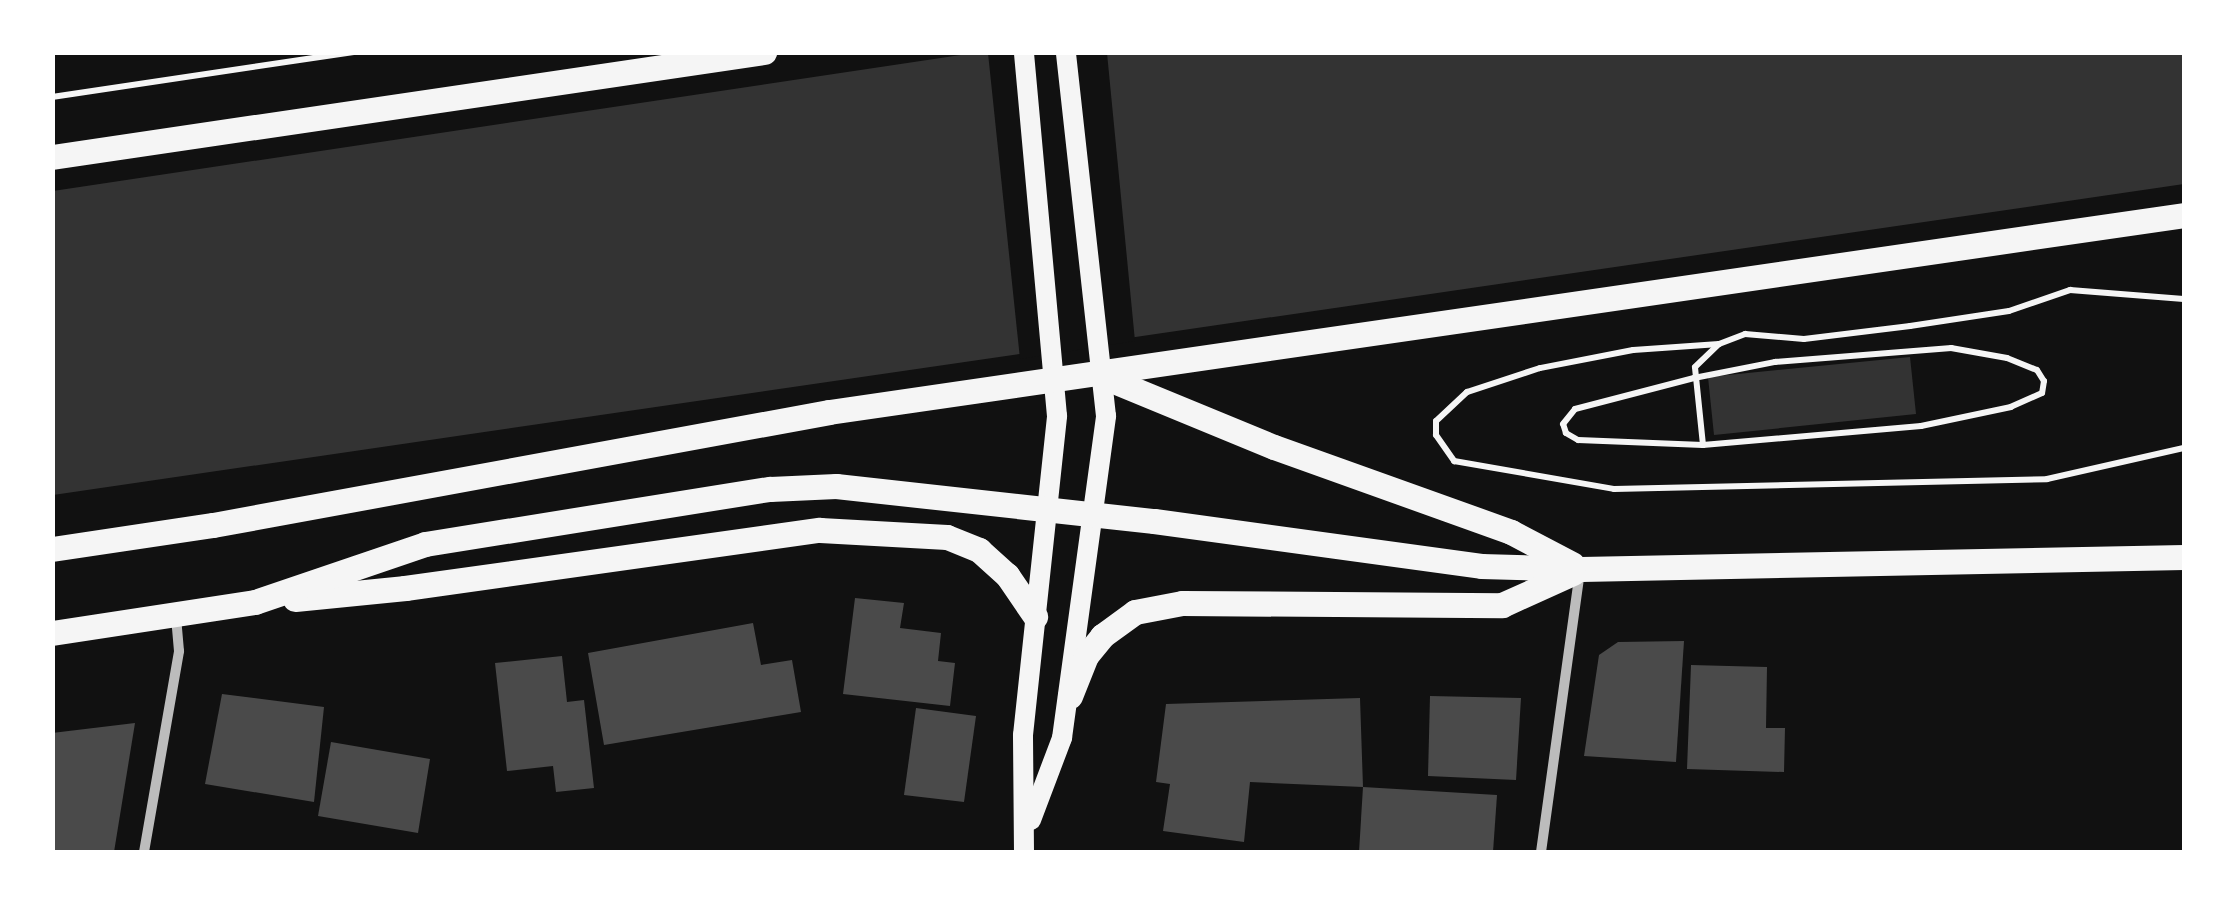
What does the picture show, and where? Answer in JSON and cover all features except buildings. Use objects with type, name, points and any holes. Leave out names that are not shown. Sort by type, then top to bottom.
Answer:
[{"type":"main road","points":[[52,156],[764,52]]},
{"type":"main road","points":[[1024,52],[1054,348],[1057,416],[1023,735],[1026,842]]},
{"type":"main road","points":[[1026,842],[1062,738],[1070,696],[1106,416],[1066,52]]},
{"type":"main road","points":[[52,549],[213,525],[829,412],[2184,215]]},
{"type":"main road","points":[[1097,375],[1274,447],[1511,532],[1581,569]]},
{"type":"main road","points":[[255,602],[424,544],[770,489],[836,486],[1154,521],[1482,566],[1581,569],[2184,557]]},
{"type":"main road","points":[[52,633],[255,602],[405,588],[836,530],[947,537],[979,550],[1007,575],[1035,616]]},
{"type":"main road","points":[[1070,696],[1086,656],[1102,636],[1135,612],[1182,602],[1502,604],[1581,569]]},
{"type":"street","points":[[1541,852],[1581,569]]},
{"type":"street","points":[[144,852],[179,651],[176,615]]},
{"type":"path","points":[[52,97],[354,52]]},
{"type":"path","points":[[1703,445],[1694,378],[1700,358],[1719,344],[1745,334],[1804,338],[1926,324],[2009,311],[2070,290],[2184,299]]},
{"type":"path","points":[[1719,344],[1634,350],[1540,368],[1467,392],[1436,421],[1436,434],[1454,461],[1614,489],[2048,478],[2184,448]]},
{"type":"path","points":[[1951,348],[2007,358],[2037,370],[2044,381],[2042,393],[2024,404],[1921,426],[1703,445],[1578,440],[1566,433],[1563,424],[1575,409],[1694,378],[1775,362],[1951,348]]},
{"type":"shaded area","points":[[974,53],[2184,53],[2184,184],[53,495],[53,191]]},
{"type":"shaded area","points":[[1910,357],[1916,414],[1714,435],[1708,377]]},
{"type":"pier","points":[[988,53],[1107,53],[1135,341],[1020,359]]}]
